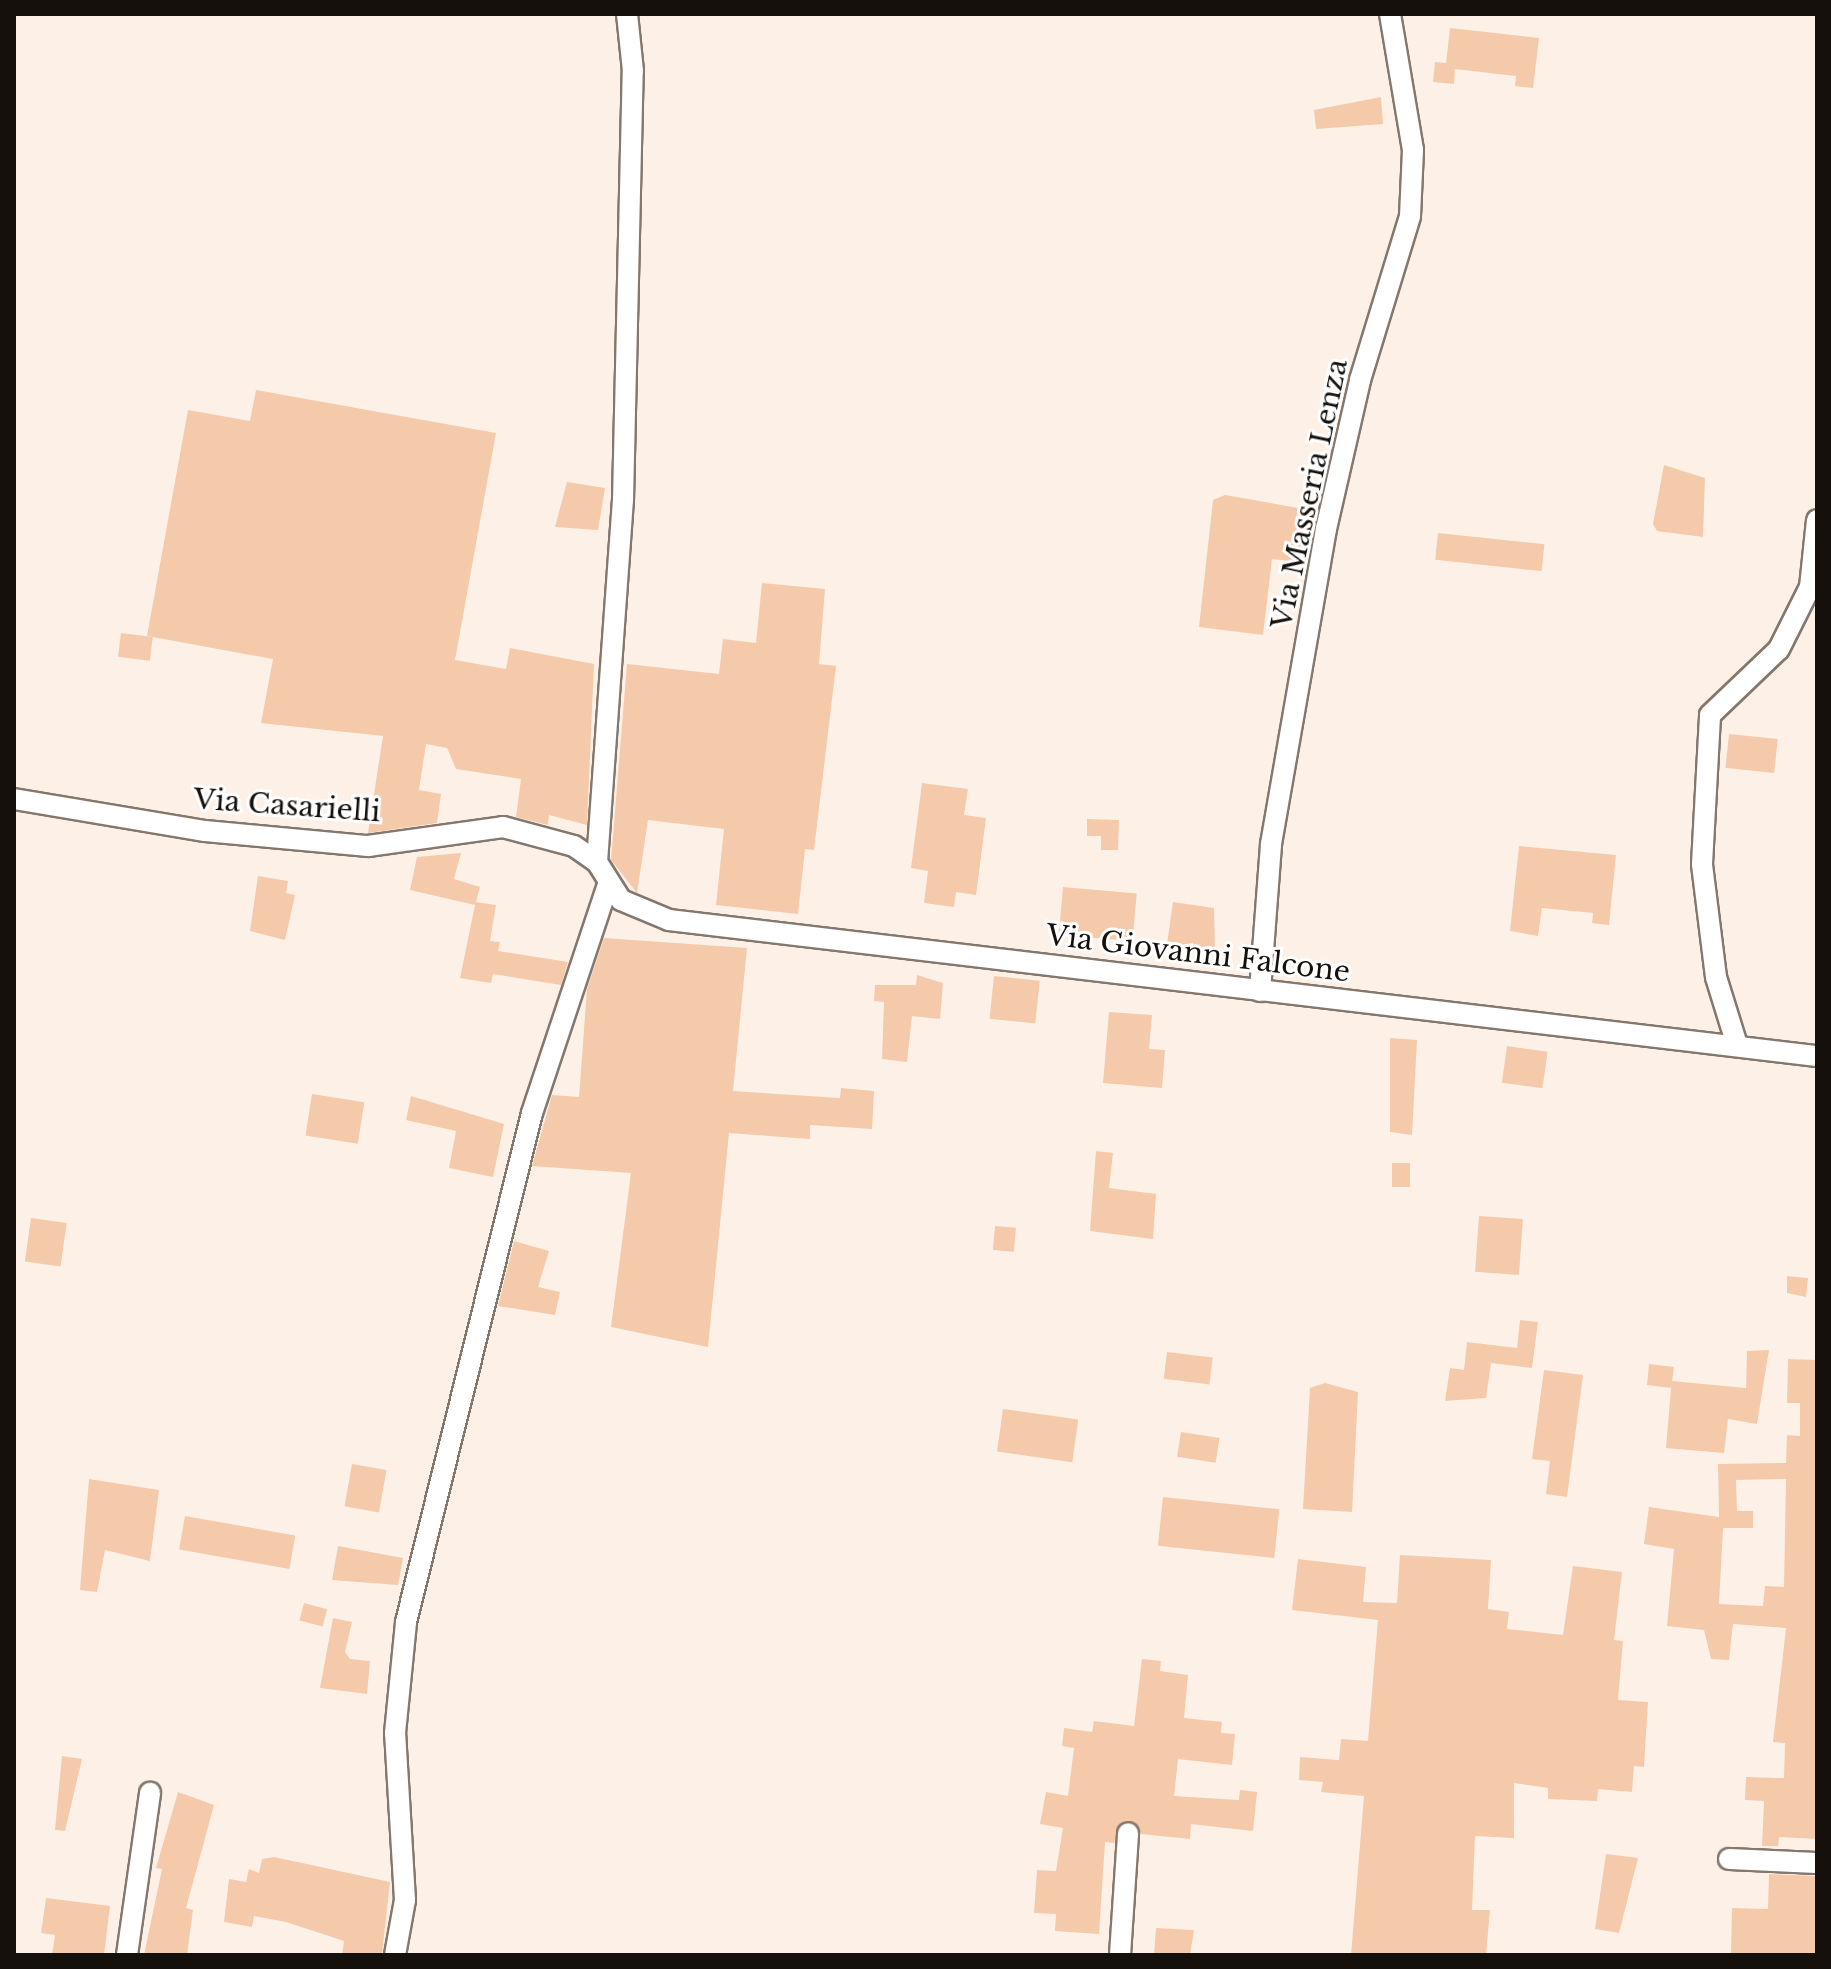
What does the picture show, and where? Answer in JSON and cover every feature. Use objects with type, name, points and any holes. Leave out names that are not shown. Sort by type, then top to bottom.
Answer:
[{"type":"street","points":[[597,862],[623,500],[633,71],[627,14]]},
{"type":"street","name":"Via Masseria Lenza","points":[[1260,991],[1271,844],[1326,529],[1360,380],[1410,216],[1413,150],[1390,14]]},
{"type":"street","points":[[1737,1045],[1716,977],[1702,864],[1710,715],[1779,649],[1810,587],[1817,520]]},
{"type":"street","name":"Via Casarielli","points":[[14,799],[205,831],[368,846],[503,827],[540,832],[597,862]]},
{"type":"street","name":"Via Giovanni Falcone","points":[[597,862],[621,900],[669,920],[1817,1056]]},
{"type":"street","points":[[395,1955],[405,1900],[395,1733],[406,1622],[532,1113],[609,882]]},
{"type":"street","points":[[127,1955],[150,1793]]},
{"type":"street","points":[[1120,1955],[1128,1833]]},
{"type":"street","points":[[1729,1859],[1817,1863]]},
{"type":"building","points":[[1450,28],[1539,38],[1533,88],[1515,86],[1516,76],[1455,69],[1454,84],[1433,82],[1435,62],[1446,63]]},
{"type":"building","points":[[1381,97],[1383,124],[1316,129],[1314,110]]},
{"type":"building","points":[[256,390],[496,433],[455,660],[506,669],[510,648],[594,664],[587,825],[549,815],[548,825],[516,817],[521,779],[456,769],[447,748],[426,744],[419,790],[441,794],[437,823],[368,833],[383,736],[261,723],[273,659],[147,636],[188,410],[250,421]]},
{"type":"building","points":[[1664,465],[1705,478],[1703,537],[1657,531],[1653,524]]},
{"type":"building","points":[[567,482],[605,488],[598,530],[555,527]]},
{"type":"building","points":[[1225,495],[1315,511],[1307,563],[1272,559],[1263,635],[1199,627],[1213,500]]},
{"type":"building","points":[[1438,533],[1544,544],[1542,571],[1435,560]]},
{"type":"building","points":[[762,583],[825,589],[819,664],[836,666],[814,850],[805,849],[798,914],[716,905],[724,829],[648,820],[637,893],[611,860],[627,664],[719,674],[723,639],[756,643]]},
{"type":"building","points":[[121,633],[153,637],[150,661],[118,657]]},
{"type":"building","points":[[1729,734],[1778,739],[1774,773],[1725,768]]},
{"type":"building","points":[[922,783],[968,789],[964,815],[986,818],[976,895],[956,892],[954,907],[924,903],[928,871],[911,868]]},
{"type":"building","points":[[1087,819],[1119,820],[1118,850],[1101,850],[1101,836],[1087,836]]},
{"type":"building","points":[[1519,846],[1616,855],[1609,925],[1592,923],[1593,913],[1542,908],[1538,936],[1510,931]]},
{"type":"building","points":[[461,853],[454,879],[480,887],[476,902],[496,905],[490,941],[500,942],[498,951],[568,962],[561,985],[493,974],[491,983],[460,978],[475,905],[410,890],[417,857]]},
{"type":"building","points":[[258,876],[288,881],[286,893],[295,895],[285,940],[250,931]]},
{"type":"building","points":[[1063,887],[1137,893],[1133,941],[1059,935]]},
{"type":"building","points":[[1173,902],[1214,908],[1215,951],[1167,944]]},
{"type":"building","points":[[604,938],[747,948],[733,1091],[840,1098],[841,1088],[874,1091],[872,1129],[810,1125],[810,1139],[729,1133],[708,1347],[611,1327],[631,1173],[532,1166],[552,1095],[579,1097],[587,989]]},
{"type":"building","points":[[917,975],[943,983],[940,1019],[912,1016],[907,1062],[882,1059],[884,1002],[874,1001],[875,985],[916,985]]},
{"type":"building","points":[[994,976],[1040,981],[1035,1024],[990,1019]]},
{"type":"building","points":[[1109,1012],[1152,1015],[1149,1049],[1165,1050],[1162,1088],[1103,1083]]},
{"type":"building","points":[[1390,1038],[1417,1040],[1412,1135],[1390,1132]]},
{"type":"building","points":[[1507,1046],[1548,1052],[1542,1088],[1502,1083]]},
{"type":"building","points":[[312,1094],[364,1102],[358,1144],[305,1135]]},
{"type":"building","points":[[411,1096],[504,1124],[493,1177],[449,1168],[456,1131],[406,1120]]},
{"type":"building","points":[[1096,1151],[1113,1153],[1109,1188],[1156,1194],[1153,1239],[1090,1231]]},
{"type":"building","points":[[1392,1163],[1410,1163],[1410,1187],[1392,1187]]},
{"type":"building","points":[[1479,1216],[1523,1219],[1519,1275],[1475,1272]]},
{"type":"building","points":[[31,1218],[67,1223],[61,1267],[25,1262]]},
{"type":"building","points":[[995,1226],[1016,1228],[1014,1252],[993,1250]]},
{"type":"building","points":[[514,1241],[549,1251],[538,1287],[560,1292],[555,1315],[498,1306]]},
{"type":"building","points":[[1787,1276],[1808,1278],[1806,1297],[1787,1293]]},
{"type":"building","points":[[1520,1320],[1538,1322],[1532,1368],[1491,1363],[1486,1398],[1445,1401],[1450,1368],[1464,1370],[1467,1342],[1517,1348]]},
{"type":"building","points":[[1769,1350],[1757,1424],[1728,1419],[1724,1453],[1666,1448],[1671,1388],[1647,1385],[1649,1364],[1674,1367],[1672,1381],[1746,1388],[1747,1351]]},
{"type":"building","points":[[1167,1352],[1213,1358],[1209,1384],[1164,1379]]},
{"type":"building","points":[[1788,1359],[1817,1360],[1817,1839],[1779,1837],[1778,1846],[1762,1846],[1764,1801],[1745,1800],[1746,1777],[1784,1778],[1785,1743],[1773,1742],[1786,1628],[1733,1624],[1729,1660],[1711,1659],[1704,1630],[1667,1626],[1674,1549],[1644,1544],[1649,1507],[1719,1517],[1718,1464],[1786,1463],[1787,1435],[1800,1436],[1800,1403],[1787,1403]],"holes":[[[1786,1479],[1784,1587],[1765,1586],[1763,1606],[1719,1604],[1723,1528],[1753,1528],[1753,1511],[1737,1511],[1736,1480]]]},
{"type":"building","points":[[1544,1370],[1583,1375],[1567,1497],[1546,1494],[1550,1461],[1532,1459]]},
{"type":"building","points":[[1325,1383],[1358,1392],[1352,1512],[1303,1509],[1310,1388]]},
{"type":"building","points":[[1003,1409],[1078,1420],[1072,1462],[997,1452]]},
{"type":"building","points":[[1181,1432],[1220,1438],[1216,1463],[1177,1457]]},
{"type":"building","points":[[352,1464],[386,1470],[379,1512],[345,1506]]},
{"type":"building","points":[[89,1479],[159,1490],[150,1561],[105,1550],[97,1592],[80,1590]]},
{"type":"building","points":[[1163,1497],[1279,1509],[1274,1558],[1158,1546]]},
{"type":"building","points":[[185,1516],[295,1535],[289,1569],[179,1549]]},
{"type":"building","points":[[338,1546],[403,1558],[398,1585],[332,1580]]},
{"type":"building","points":[[1400,1555],[1491,1560],[1488,1609],[1509,1612],[1507,1629],[1563,1635],[1573,1566],[1622,1572],[1614,1640],[1623,1641],[1618,1700],[1648,1702],[1644,1767],[1634,1766],[1632,1792],[1598,1789],[1597,1801],[1548,1799],[1548,1788],[1514,1783],[1514,1838],[1475,1836],[1472,1910],[1490,1910],[1486,1955],[1351,1955],[1364,1796],[1321,1792],[1323,1782],[1299,1780],[1300,1757],[1339,1760],[1341,1739],[1368,1741],[1378,1620],[1292,1610],[1298,1559],[1366,1567],[1363,1602],[1397,1603]]},
{"type":"building","points":[[304,1603],[327,1609],[323,1627],[299,1620]]},
{"type":"building","points":[[333,1618],[352,1622],[345,1652],[350,1659],[370,1661],[367,1694],[320,1688]]},
{"type":"building","points":[[1142,1659],[1161,1661],[1160,1671],[1188,1675],[1184,1718],[1222,1722],[1221,1733],[1235,1734],[1232,1765],[1178,1759],[1174,1796],[1239,1800],[1240,1790],[1257,1792],[1253,1831],[1191,1824],[1190,1839],[1141,1834],[1135,1822],[1122,1822],[1114,1843],[1105,1842],[1099,1934],[1055,1931],[1056,1914],[1034,1913],[1037,1870],[1056,1871],[1063,1828],[1040,1824],[1046,1792],[1068,1796],[1074,1748],[1062,1746],[1064,1728],[1092,1732],[1094,1721],[1134,1726]]},
{"type":"building","points":[[62,1756],[82,1759],[65,1831],[55,1830]]},
{"type":"building","points":[[178,1792],[214,1805],[186,1908],[193,1910],[187,1955],[144,1955],[162,1869],[156,1868]]},
{"type":"building","points":[[1606,1854],[1638,1858],[1619,1933],[1595,1929]]},
{"type":"building","points":[[274,1857],[390,1882],[382,1954],[342,1955],[344,1941],[286,1922],[254,1916],[252,1927],[224,1922],[229,1879],[246,1882],[249,1869],[259,1873],[262,1859]]},
{"type":"building","points":[[1769,1874],[1817,1876],[1817,1955],[1731,1954],[1732,1908],[1768,1909]]},
{"type":"building","points":[[46,1898],[110,1906],[104,1955],[52,1955],[55,1935],[41,1933]]},
{"type":"building","points":[[1156,1928],[1194,1930],[1190,1955],[1154,1955]]}]
